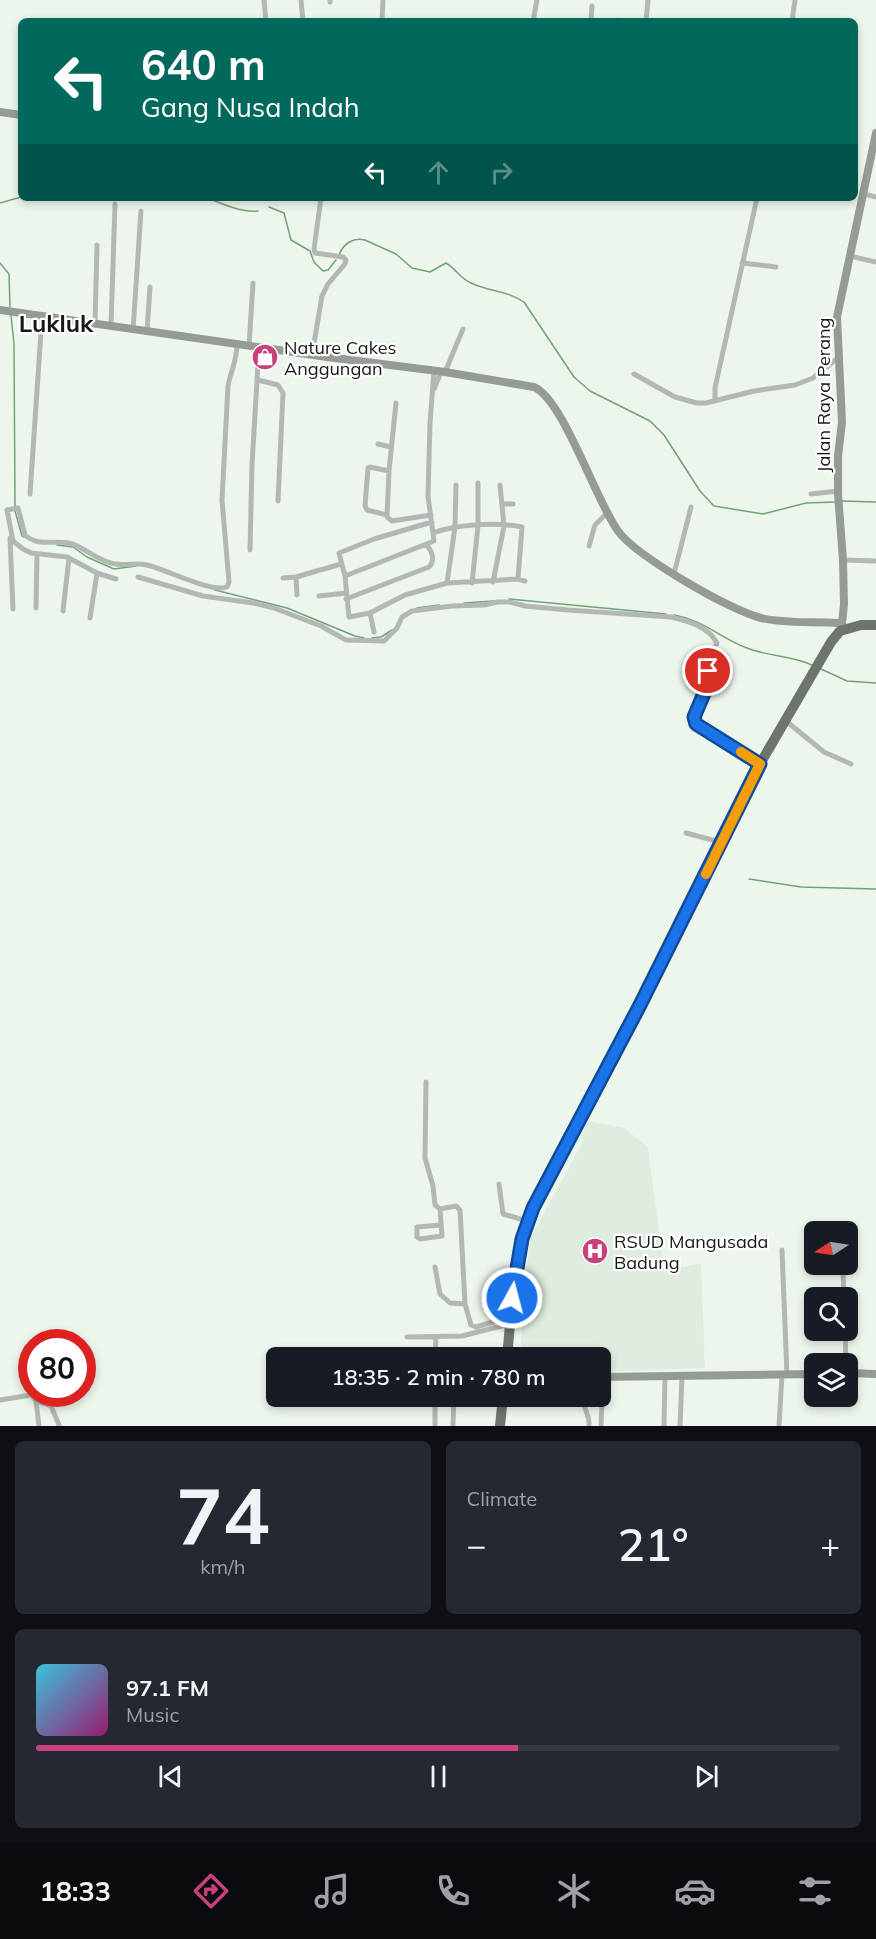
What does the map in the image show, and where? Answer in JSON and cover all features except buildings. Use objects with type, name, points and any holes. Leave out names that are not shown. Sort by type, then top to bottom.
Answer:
[{"type":"highway","points":[[508,1347],[518,1256],[527,1221],[569,1138],[640,1005],[760,764],[825,651],[843,626],[876,625]]},
{"type":"highway","points":[[508,1342],[511,1347]]},
{"type":"highway","points":[[500,1426],[502,1407]]},
{"type":"main road","points":[[0,112],[18,115]]},
{"type":"main road","name":"Jalan Raya Perang","points":[[843,626],[843,560],[838,492],[838,456],[842,422],[837,317],[876,133]]},
{"type":"main road","points":[[858,189],[865,192]]},
{"type":"main road","points":[[7,311],[440,371],[534,387],[545,393],[565,426],[606,514],[625,540],[674,574],[736,609],[761,618],[843,626]]},
{"type":"main road","points":[[858,1373],[876,1374]]},
{"type":"main road","points":[[611,1376],[804,1374]]},
{"type":"street","points":[[264,0],[266,18]]},
{"type":"street","points":[[301,0],[303,18]]},
{"type":"street","points":[[382,0],[382,18]]},
{"type":"street","points":[[534,18],[537,0]]},
{"type":"street","points":[[646,18],[648,0]]},
{"type":"street","points":[[792,18],[795,0]]},
{"type":"street","points":[[591,18],[592,6]]},
{"type":"street","points":[[865,192],[876,197]]},
{"type":"street","points":[[312,355],[322,296],[346,260],[315,253],[321,201]]},
{"type":"street","points":[[715,401],[715,388],[756,201]]},
{"type":"street","points":[[111,326],[115,204]]},
{"type":"street","points":[[133,330],[141,211]]},
{"type":"street","points":[[95,325],[97,245]]},
{"type":"street","points":[[850,256],[876,262]]},
{"type":"street","points":[[742,263],[776,267]]},
{"type":"street","points":[[249,346],[254,283]]},
{"type":"street","points":[[147,332],[150,287]]},
{"type":"street","points":[[30,494],[42,317]]},
{"type":"street","points":[[345,576],[434,541],[428,496],[432,393],[440,371],[463,329]]},
{"type":"street","points":[[13,609],[7,510],[18,508],[23,530],[29,539],[41,543],[71,544],[112,564],[144,564],[222,589],[229,584],[222,475],[228,386],[236,361],[237,344]]},
{"type":"street","points":[[250,550],[259,347]]},
{"type":"street","points":[[634,374],[675,397],[697,403],[801,383],[813,378],[839,357]]},
{"type":"street","points":[[258,380],[278,385],[283,393],[278,501]]},
{"type":"street","points":[[396,403],[388,471],[388,519],[392,522],[430,515]]},
{"type":"street","points":[[378,444],[391,447]]},
{"type":"street","points":[[387,515],[367,510],[365,506],[368,468],[388,471]]},
{"type":"street","points":[[472,582],[478,526],[478,483]]},
{"type":"street","points":[[447,584],[455,527],[456,485]]},
{"type":"street","points":[[493,582],[504,526],[500,485]]},
{"type":"street","points":[[811,494],[838,492]]},
{"type":"street","points":[[502,504],[513,504]]},
{"type":"street","points":[[674,574],[691,507]]},
{"type":"street","points":[[589,546],[595,525],[606,514]]},
{"type":"street","points":[[432,522],[341,551],[339,556],[345,576],[349,617],[354,618],[370,613],[405,595],[447,584],[525,580]]},
{"type":"street","points":[[434,533],[455,527],[521,526],[523,529],[518,579]]},
{"type":"street","points":[[10,533],[18,546],[31,553],[69,558],[97,573],[116,579]]},
{"type":"street","points":[[319,596],[346,596],[429,567],[433,563],[433,558],[427,545]]},
{"type":"street","points":[[36,608],[37,554]]},
{"type":"street","points":[[63,611],[69,558]]},
{"type":"street","points":[[843,560],[876,561]]},
{"type":"street","points":[[283,578],[296,577],[341,564]]},
{"type":"street","points":[[90,618],[97,573]]},
{"type":"street","points":[[138,577],[203,596],[274,608],[321,626],[346,640],[384,641],[397,628],[402,617],[412,611],[498,602],[568,610],[671,617],[686,621],[709,634],[717,644],[708,664],[705,691],[694,721],[760,764]]},
{"type":"street","points":[[296,577],[297,595]]},
{"type":"street","points":[[184,590],[188,579]]},
{"type":"street","points":[[370,613],[374,632]]},
{"type":"street","points":[[786,721],[824,752],[851,764]]},
{"type":"street","points":[[686,833],[722,842]]},
{"type":"street","points":[[426,1082],[426,1163],[433,1186],[435,1205],[440,1209],[441,1225],[441,1237],[420,1239],[417,1237],[417,1227],[441,1225]]},
{"type":"street","points":[[499,1184],[504,1214],[527,1221]]},
{"type":"street","points":[[440,1209],[456,1206],[460,1210],[465,1304],[471,1326],[510,1320]]},
{"type":"street","points":[[779,1426],[785,1375],[782,1250]]},
{"type":"street","points":[[435,1267],[440,1294],[450,1303],[465,1304]]},
{"type":"street","points":[[407,1337],[462,1336],[510,1320]]},
{"type":"street","points":[[436,1337],[436,1347]]},
{"type":"street","points":[[664,1426],[665,1376]]},
{"type":"street","points":[[680,1426],[682,1376]]},
{"type":"street","points":[[0,1400],[18,1397]]},
{"type":"street","points":[[37,1407],[39,1426]]},
{"type":"street","points":[[51,1407],[58,1425]]},
{"type":"street","points":[[435,1407],[435,1426]]},
{"type":"street","points":[[453,1426],[454,1407]]},
{"type":"street","points":[[583,1407],[589,1425]]},
{"type":"street","points":[[602,1407],[602,1426]]},
{"type":"shaded area","name":"RSUD Mangusada Badung","points":[[588,1121],[624,1128],[648,1147],[664,1271],[701,1263],[705,1368],[611,1372],[611,1347],[522,1347],[530,1239],[584,1140],[580,1138]]},
{"type":"waterway","points":[[0,203],[18,198]]},
{"type":"waterway","points":[[216,201],[239,209],[258,211]]},
{"type":"waterway","points":[[269,207],[284,213],[291,240],[310,251],[314,262],[323,271],[328,270],[336,260]]},
{"type":"waterway","points":[[339,255],[349,242],[365,240],[396,254],[412,268],[430,272],[446,263],[471,283],[511,295],[524,302],[574,377],[590,391],[650,421],[664,435],[700,491],[714,506],[763,514],[806,503],[836,502]]},
{"type":"waterway","points":[[0,263],[9,274],[10,307]]},
{"type":"waterway","points":[[11,315],[14,344],[15,506]]},
{"type":"waterway","points":[[841,501],[876,502]]},
{"type":"waterway","points":[[15,511],[24,537]]},
{"type":"waterway","points":[[57,545],[73,547],[87,557],[114,569],[136,566]]},
{"type":"waterway","points":[[215,590],[287,608],[364,638]]},
{"type":"waterway","points":[[509,599],[666,614]]},
{"type":"waterway","points":[[464,603],[493,601]]},
{"type":"waterway","points":[[417,608],[439,605]]},
{"type":"waterway","points":[[674,615],[703,625],[747,648],[812,665]]},
{"type":"waterway","points":[[372,638],[381,637],[392,630]]},
{"type":"waterway","points":[[821,669],[847,681],[876,683]]},
{"type":"waterway","points":[[749,879],[801,887],[876,889]]},
{"type":"slow traffic","points":[[706,874],[760,764],[741,752]]},
{"type":"place","name":"Nature Cakes Anggungan","points":[[265,357]]},
{"type":"place","name":"RSUD Mangusada Badung","points":[[595,1251]]},
{"type":"district","name":"Lukluk","points":[[56,323]]},
{"type":"route","points":[[512,1298],[518,1256],[527,1221],[533,1208],[640,1005],[760,764],[694,721],[705,691],[708,671]]}]
